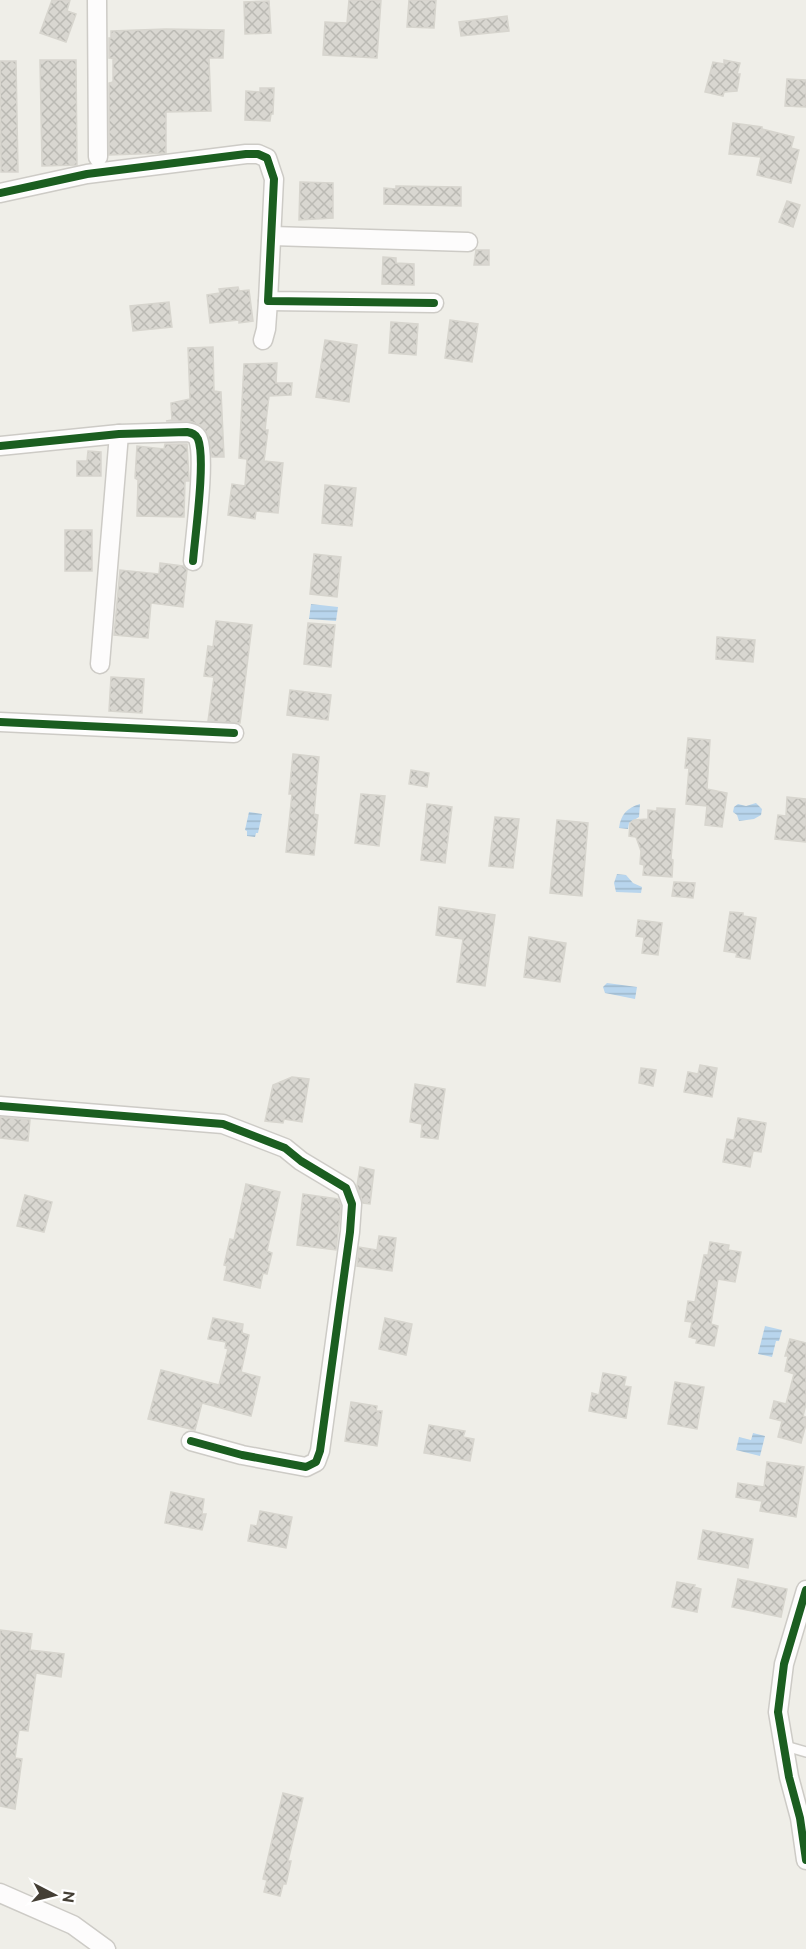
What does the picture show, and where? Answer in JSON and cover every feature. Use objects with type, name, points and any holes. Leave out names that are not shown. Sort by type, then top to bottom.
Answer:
[{"type":"street","points":[[97,0],[98,157]]},
{"type":"street","points":[[0,193],[87,174],[246,154],[258,154],[267,158],[274,179],[266,330],[263,340]]},
{"type":"street","points":[[272,236],[468,242]]},
{"type":"street","points":[[267,301],[434,303]]},
{"type":"street","points":[[0,446],[119,434],[187,432],[194,434],[198,439],[201,459],[193,561]]},
{"type":"street","points":[[100,664],[119,434]]},
{"type":"street","points":[[0,722],[234,733]]},
{"type":"street","points":[[0,1106],[223,1124],[285,1148],[301,1161],[346,1188],[352,1204],[350,1232],[320,1451],[315,1462],[306,1467],[242,1455],[191,1442]]},
{"type":"street","points":[[806,1590],[783,1664],[778,1712],[782,1745],[800,1818],[806,1860]]},
{"type":"street","points":[[0,1893],[73,1925],[106,1949]]},
{"type":"lane","points":[[782,1745],[806,1752]]},
{"type":"water","points":[[311,604],[338,607],[336,621],[309,619]]},
{"type":"water","points":[[756,803],[762,809],[761,815],[754,819],[739,821],[733,812],[734,807],[738,804],[746,806]]},
{"type":"water","points":[[640,804],[639,817],[629,823],[628,829],[619,828],[625,812]]},
{"type":"water","points":[[249,812],[262,814],[255,837],[247,836],[245,830]]},
{"type":"water","points":[[617,874],[626,875],[633,883],[642,887],[641,893],[616,892],[614,883]]},
{"type":"water","points":[[607,983],[637,987],[635,999],[605,993],[603,987]]},
{"type":"water","points":[[765,1326],[782,1330],[779,1341],[776,1341],[772,1357],[758,1354]]},
{"type":"water","points":[[753,1433],[765,1436],[760,1456],[736,1450],[739,1437],[751,1440]]},
{"type":"building","points":[[52,0],[70,0],[67,11],[76,14],[66,42],[40,33]]},
{"type":"building","points":[[349,0],[381,0],[377,58],[323,55],[325,22],[347,23]]},
{"type":"building","points":[[409,0],[436,0],[434,28],[407,27]]},
{"type":"building","points":[[269,1],[271,33],[245,34],[244,2]]},
{"type":"building","points":[[507,16],[509,31],[461,36],[459,22]]},
{"type":"building","points":[[224,30],[223,58],[209,58],[211,111],[166,112],[166,153],[109,155],[109,83],[113,82],[113,60],[116,59],[109,58],[111,31]]},
{"type":"building","points":[[40,60],[76,60],[77,165],[42,166]]},
{"type":"building","points":[[724,60],[740,63],[737,74],[740,74],[737,91],[724,92],[723,96],[705,92],[713,62],[724,64]]},
{"type":"building","points":[[0,61],[16,61],[18,172],[1,172]]},
{"type":"building","points":[[787,79],[806,80],[806,107],[785,106]]},
{"type":"building","points":[[260,88],[274,88],[273,114],[271,114],[270,121],[245,120],[246,91],[260,92]]},
{"type":"building","points":[[733,123],[762,127],[762,129],[794,137],[791,148],[799,150],[791,183],[757,175],[761,157],[729,154]]},
{"type":"building","points":[[300,182],[333,183],[333,218],[299,220]]},
{"type":"building","points":[[396,186],[461,187],[461,206],[384,204],[384,188],[396,189]]},
{"type":"building","points":[[787,201],[800,205],[793,227],[779,222]]},
{"type":"building","points":[[476,250],[489,250],[489,265],[474,265]]},
{"type":"building","points":[[383,257],[396,258],[396,263],[414,264],[414,285],[382,284]]},
{"type":"building","points":[[238,287],[239,291],[249,290],[253,321],[210,323],[207,295],[220,293],[219,289]]},
{"type":"building","points":[[169,302],[172,327],[133,331],[130,306]]},
{"type":"building","points":[[450,320],[478,324],[472,362],[445,358]]},
{"type":"building","points":[[391,322],[418,324],[416,355],[389,353]]},
{"type":"building","points":[[325,340],[357,345],[349,402],[316,397]]},
{"type":"building","points":[[213,347],[214,391],[221,392],[224,457],[212,457],[208,434],[200,425],[189,421],[166,421],[172,420],[171,403],[190,399],[188,348]]},
{"type":"building","points":[[277,363],[276,383],[292,383],[291,395],[269,396],[265,430],[268,430],[264,461],[283,463],[278,513],[256,511],[255,519],[228,515],[232,484],[245,486],[247,459],[239,458],[244,364]]},
{"type":"building","points":[[165,444],[187,444],[189,481],[185,481],[184,517],[137,516],[138,480],[135,478],[137,446],[164,449]]},
{"type":"building","points":[[88,451],[101,452],[101,476],[77,476],[77,461],[87,461]]},
{"type":"building","points":[[325,485],[356,488],[352,526],[322,523]]},
{"type":"building","points":[[65,530],[92,530],[92,571],[65,571]]},
{"type":"building","points":[[314,554],[341,557],[337,597],[310,594]]},
{"type":"building","points":[[160,563],[183,566],[187,570],[183,607],[151,603],[148,638],[114,635],[120,570],[159,574]]},
{"type":"building","points":[[216,621],[252,625],[240,723],[208,721],[214,677],[204,676],[208,646],[213,647]]},
{"type":"building","points":[[308,623],[335,625],[331,667],[304,664]]},
{"type":"building","points":[[717,637],[755,640],[753,662],[716,659]]},
{"type":"building","points":[[111,677],[144,679],[142,713],[109,711]]},
{"type":"building","points":[[290,690],[331,695],[328,720],[287,715]]},
{"type":"building","points":[[688,738],[710,740],[707,789],[727,793],[722,827],[705,825],[707,806],[686,804],[689,768],[685,768]]},
{"type":"building","points":[[293,754],[319,757],[314,814],[318,815],[314,855],[286,852],[292,794],[289,794]]},
{"type":"building","points":[[411,770],[429,773],[427,787],[409,784]]},
{"type":"building","points":[[361,794],[385,796],[379,846],[355,843]]},
{"type":"building","points":[[787,797],[806,799],[806,842],[775,839],[778,815],[786,816]]},
{"type":"building","points":[[427,804],[452,807],[445,863],[421,860]]},
{"type":"building","points":[[657,808],[675,809],[672,877],[643,875],[644,865],[640,864],[641,851],[636,837],[629,836],[630,823],[634,820],[648,819],[648,810],[657,811]]},
{"type":"building","points":[[495,817],[519,819],[513,868],[489,866]]},
{"type":"building","points":[[557,820],[588,823],[582,896],[550,893]]},
{"type":"building","points":[[674,882],[695,883],[693,898],[672,896]]},
{"type":"building","points":[[439,907],[495,915],[485,986],[457,982],[463,939],[436,935]]},
{"type":"building","points":[[730,912],[743,913],[743,916],[756,918],[750,959],[736,957],[737,953],[724,951]]},
{"type":"building","points":[[638,920],[662,923],[658,955],[642,953],[644,937],[636,936]]},
{"type":"building","points":[[529,937],[566,943],[560,982],[524,977]]},
{"type":"building","points":[[700,1065],[717,1068],[712,1097],[684,1092],[688,1072],[698,1074]]},
{"type":"building","points":[[641,1068],[656,1070],[653,1086],[639,1083]]},
{"type":"building","points":[[292,1077],[309,1079],[302,1122],[284,1119],[283,1123],[265,1121],[273,1085]]},
{"type":"building","points":[[415,1084],[445,1089],[438,1139],[421,1137],[422,1124],[410,1122]]},
{"type":"building","points":[[0,1117],[30,1120],[28,1141],[0,1138]]},
{"type":"building","points":[[738,1118],[766,1123],[761,1152],[753,1151],[750,1167],[723,1162],[727,1139],[734,1140]]},
{"type":"building","points":[[360,1167],[374,1170],[370,1204],[363,1203],[357,1186]]},
{"type":"building","points":[[246,1184],[280,1192],[267,1251],[272,1253],[267,1274],[263,1273],[260,1288],[224,1280],[227,1266],[224,1265],[230,1239],[234,1240]]},
{"type":"building","points":[[303,1194],[338,1199],[341,1206],[336,1250],[297,1245]]},
{"type":"building","points":[[25,1195],[52,1202],[44,1232],[17,1226]]},
{"type":"building","points":[[379,1236],[396,1238],[392,1271],[357,1266],[359,1247],[377,1250]]},
{"type":"building","points":[[710,1242],[729,1245],[728,1250],[741,1252],[735,1282],[718,1279],[711,1324],[718,1326],[714,1346],[696,1343],[697,1339],[689,1337],[692,1322],[685,1321],[688,1301],[695,1302],[704,1255],[708,1255]]},
{"type":"building","points":[[213,1318],[243,1324],[242,1333],[249,1335],[241,1372],[260,1377],[251,1416],[202,1403],[195,1430],[148,1419],[161,1370],[219,1385],[228,1349],[225,1348],[226,1342],[208,1339]]},
{"type":"building","points":[[385,1318],[412,1324],[406,1355],[379,1349]]},
{"type":"building","points":[[790,1339],[806,1343],[806,1404],[803,1416],[806,1417],[806,1424],[801,1443],[778,1437],[782,1421],[770,1418],[774,1401],[786,1404],[794,1374],[785,1371],[788,1356],[785,1356]]},
{"type":"building","points":[[603,1373],[626,1377],[624,1386],[631,1387],[626,1418],[589,1411],[592,1393],[599,1395]]},
{"type":"building","points":[[675,1382],[704,1387],[697,1429],[668,1424]]},
{"type":"building","points":[[351,1402],[377,1406],[376,1411],[382,1411],[377,1446],[345,1441]]},
{"type":"building","points":[[429,1425],[465,1431],[463,1437],[474,1439],[470,1461],[424,1453]]},
{"type":"building","points":[[767,1462],[804,1467],[796,1517],[760,1511],[762,1501],[736,1497],[738,1483],[764,1487]]},
{"type":"building","points":[[171,1492],[204,1499],[202,1514],[206,1514],[202,1530],[165,1523]]},
{"type":"building","points":[[260,1511],[292,1517],[286,1548],[248,1541],[251,1525],[257,1526]]},
{"type":"building","points":[[703,1530],[753,1539],[748,1568],[698,1559]]},
{"type":"building","points":[[738,1579],[787,1589],[781,1617],[732,1607]]},
{"type":"building","points":[[677,1582],[695,1585],[694,1587],[701,1589],[697,1612],[672,1607]]},
{"type":"building","points":[[0,1630],[32,1634],[30,1650],[64,1654],[61,1677],[36,1673],[28,1731],[19,1730],[15,1758],[22,1759],[15,1809],[0,1806]]},
{"type":"building","points":[[283,1793],[303,1798],[288,1861],[291,1861],[286,1884],[283,1884],[280,1896],[264,1892],[267,1880],[263,1879]]},
{"type":"cycle path","points":[[0,193],[87,174],[258,154],[267,158],[274,179],[268,301],[434,303]]},
{"type":"cycle path","points":[[0,446],[119,434],[187,432],[194,434],[198,439],[201,463],[193,561]]},
{"type":"cycle path","points":[[0,722],[234,733]]},
{"type":"cycle path","points":[[0,1106],[223,1124],[285,1148],[301,1161],[346,1188],[352,1204],[350,1232],[320,1451],[316,1462],[306,1467],[242,1455],[191,1441]]},
{"type":"cycle path","points":[[806,1590],[784,1664],[778,1712],[789,1777],[800,1818],[806,1860]]}]
